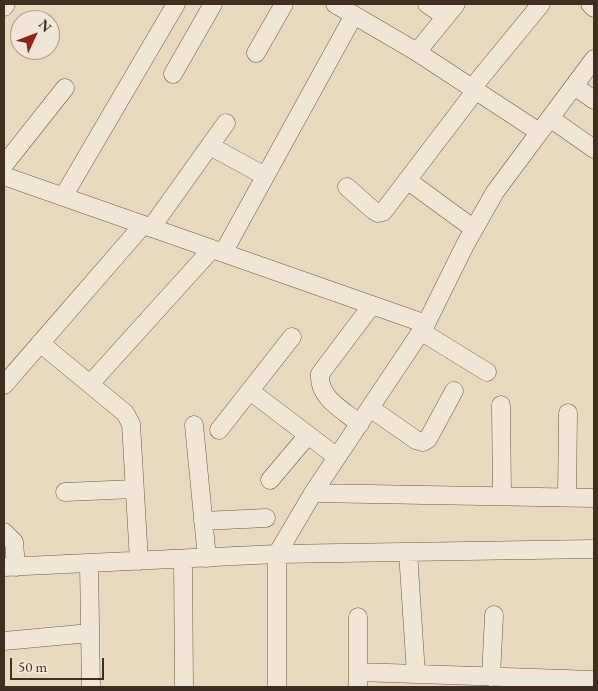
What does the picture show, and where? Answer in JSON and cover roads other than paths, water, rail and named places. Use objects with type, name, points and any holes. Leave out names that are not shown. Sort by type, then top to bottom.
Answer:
[{"type":"street","points":[[63,197],[176,4]]},
{"type":"street","points":[[173,74],[213,4]]},
{"type":"street","points":[[256,53],[284,4]]},
{"type":"street","points":[[335,4],[417,52],[539,132]]},
{"type":"street","points":[[417,52],[450,10],[427,4]]},
{"type":"street","points":[[347,187],[378,213],[383,212],[474,89],[541,4]]},
{"type":"street","points":[[590,4],[594,8]]},
{"type":"street","points":[[90,384],[217,251],[265,176],[354,15]]},
{"type":"street","points":[[277,687],[277,554],[313,493],[424,328],[495,192],[594,59]]},
{"type":"street","points":[[574,86],[594,100]]},
{"type":"street","points":[[4,165],[65,88]]},
{"type":"street","points":[[550,118],[594,149]]},
{"type":"street","points":[[4,385],[147,226],[226,123]]},
{"type":"street","points":[[210,146],[265,176]]},
{"type":"street","points":[[4,176],[372,305],[424,328],[487,372]]},
{"type":"street","points":[[407,180],[474,229]]},
{"type":"street","points":[[360,424],[326,396],[319,385],[320,374],[372,305]]},
{"type":"street","points":[[219,430],[292,338]]},
{"type":"street","points":[[40,343],[125,413],[131,424],[139,561]]},
{"type":"street","points":[[250,391],[337,457]]},
{"type":"street","points":[[370,408],[416,440],[423,442],[428,439],[454,391]]},
{"type":"street","points":[[501,405],[502,496]]},
{"type":"street","points":[[567,497],[568,413]]},
{"type":"street","points":[[194,425],[207,558]]},
{"type":"street","points":[[270,480],[308,435]]},
{"type":"street","points":[[65,492],[134,489]]},
{"type":"street","points":[[313,493],[594,498]]},
{"type":"street","points":[[203,521],[266,518]]},
{"type":"street","points":[[4,532],[14,542],[10,567],[277,554],[594,549]]},
{"type":"street","points":[[408,552],[416,674]]},
{"type":"street","points":[[183,559],[184,687]]},
{"type":"street","points":[[89,564],[91,687]]},
{"type":"street","points":[[491,677],[494,615]]},
{"type":"street","points":[[358,617],[358,680],[416,674],[449,681],[491,677],[594,680]]},
{"type":"street","points":[[4,641],[90,633]]}]
